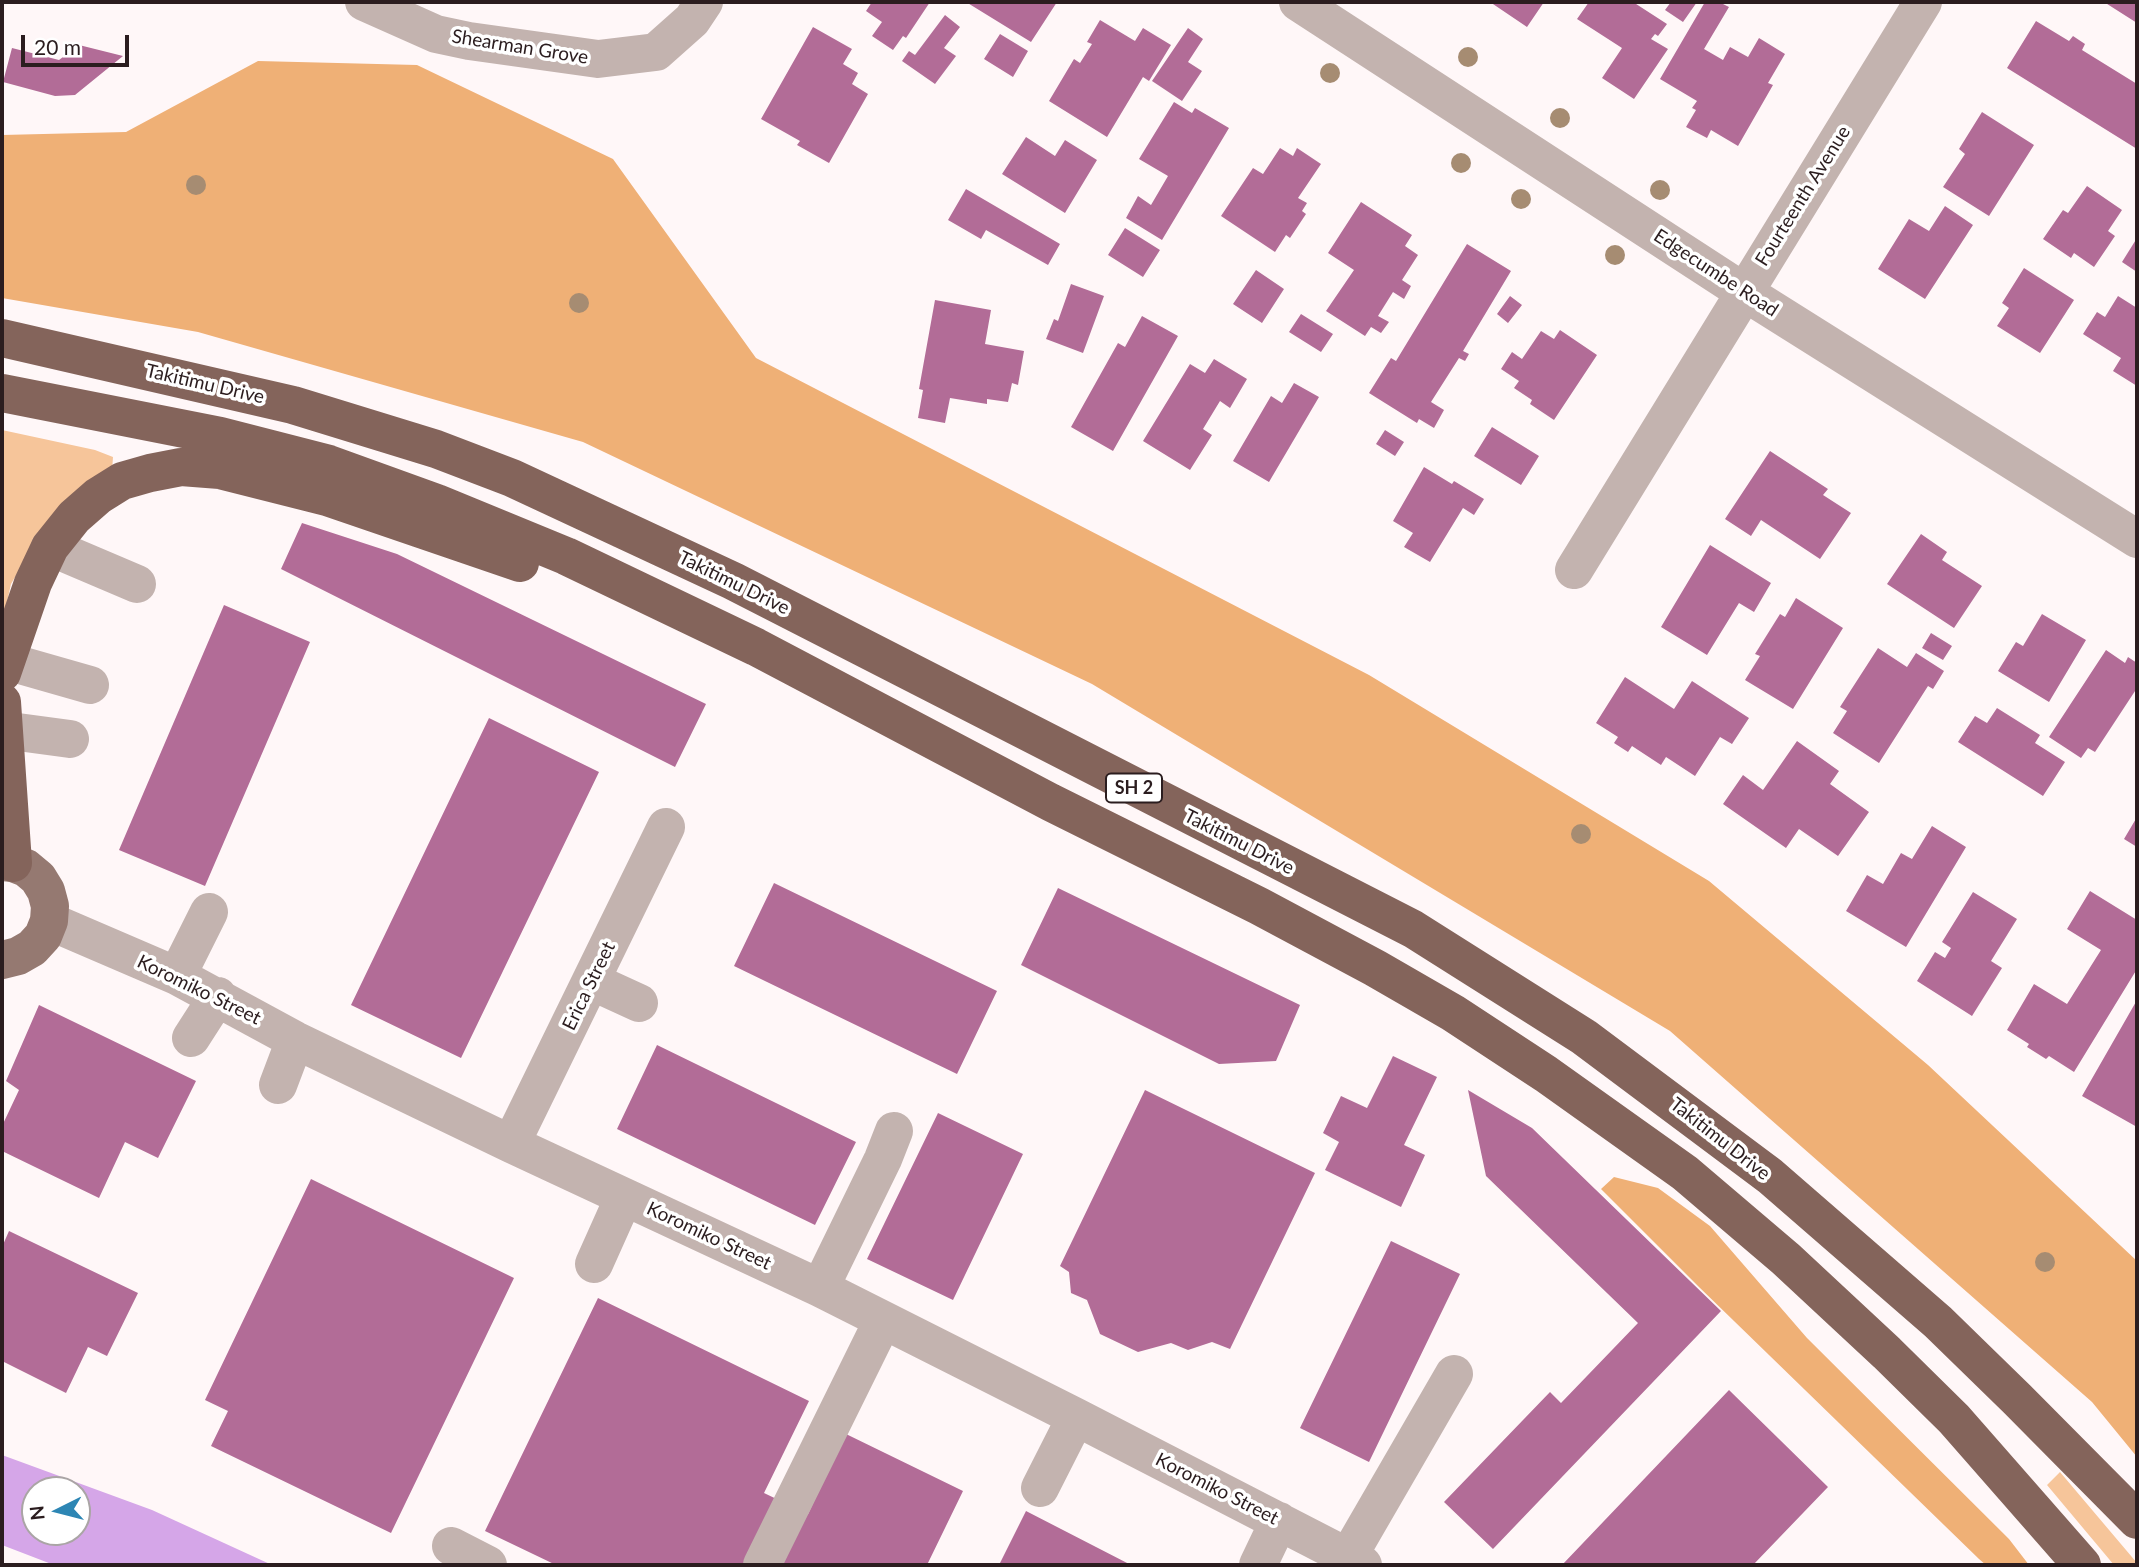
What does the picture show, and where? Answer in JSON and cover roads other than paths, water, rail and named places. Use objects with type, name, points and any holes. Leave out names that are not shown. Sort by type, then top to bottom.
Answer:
[{"type":"highway","name":"Takitimu Drive","points":[[2,338],[293,405],[436,449],[512,478],[733,581],[1413,929],[1584,1037],[1770,1176],[1937,1322],[2017,1398],[2137,1520]]},
{"type":"highway","name":"SH 2","points":[[2,393],[220,436],[328,464],[437,503],[566,556],[756,647],[1050,802],[1259,906],[1376,968],[1453,1013],[1546,1074],[1685,1173],[1796,1268],[1888,1353],[1954,1419],[2082,1565]]},
{"type":"highway","points":[[4,667],[33,583],[50,547],[74,517],[98,496],[122,481],[181,467],[220,470],[327,497],[756,647]]},
{"type":"highway","points":[[2,716],[7,862]]},
{"type":"main road","points":[[2,962],[32,948],[43,936],[49,921],[50,906],[46,891],[38,878],[26,869],[7,862]]},
{"type":"street","name":"Shearman Grove","points":[[364,2],[436,34],[598,59],[656,52],[692,20],[704,2]]},
{"type":"street","name":"Edgecumbe Road","points":[[1298,2],[1744,292],[2137,539]]},
{"type":"street","name":"Fourteenth Avenue","points":[[1574,570],[1923,2]]},
{"type":"street","points":[[50,547],[137,584]]},
{"type":"street","points":[[4,667],[90,685]]},
{"type":"street","points":[[2,716],[70,739]]},
{"type":"street","name":"Erica Street","points":[[511,1144],[666,827]]},
{"type":"street","points":[[177,976],[209,912]]},
{"type":"street","name":"Koromiko Street","points":[[49,921],[177,976],[295,1040],[820,1288],[1355,1561]]},
{"type":"street","points":[[592,981],[639,1003]]},
{"type":"street","points":[[191,1038],[218,996]]},
{"type":"street","points":[[278,1085],[295,1040]]},
{"type":"street","points":[[820,1288],[894,1131]]},
{"type":"street","points":[[594,1264],[624,1197]]},
{"type":"street","points":[[762,1565],[883,1320]]},
{"type":"street","points":[[1355,1561],[1454,1374]]},
{"type":"street","points":[[1040,1488],[1076,1417]]},
{"type":"street","points":[[1258,1565],[1279,1521]]},
{"type":"street","points":[[451,1546],[488,1565]]}]
